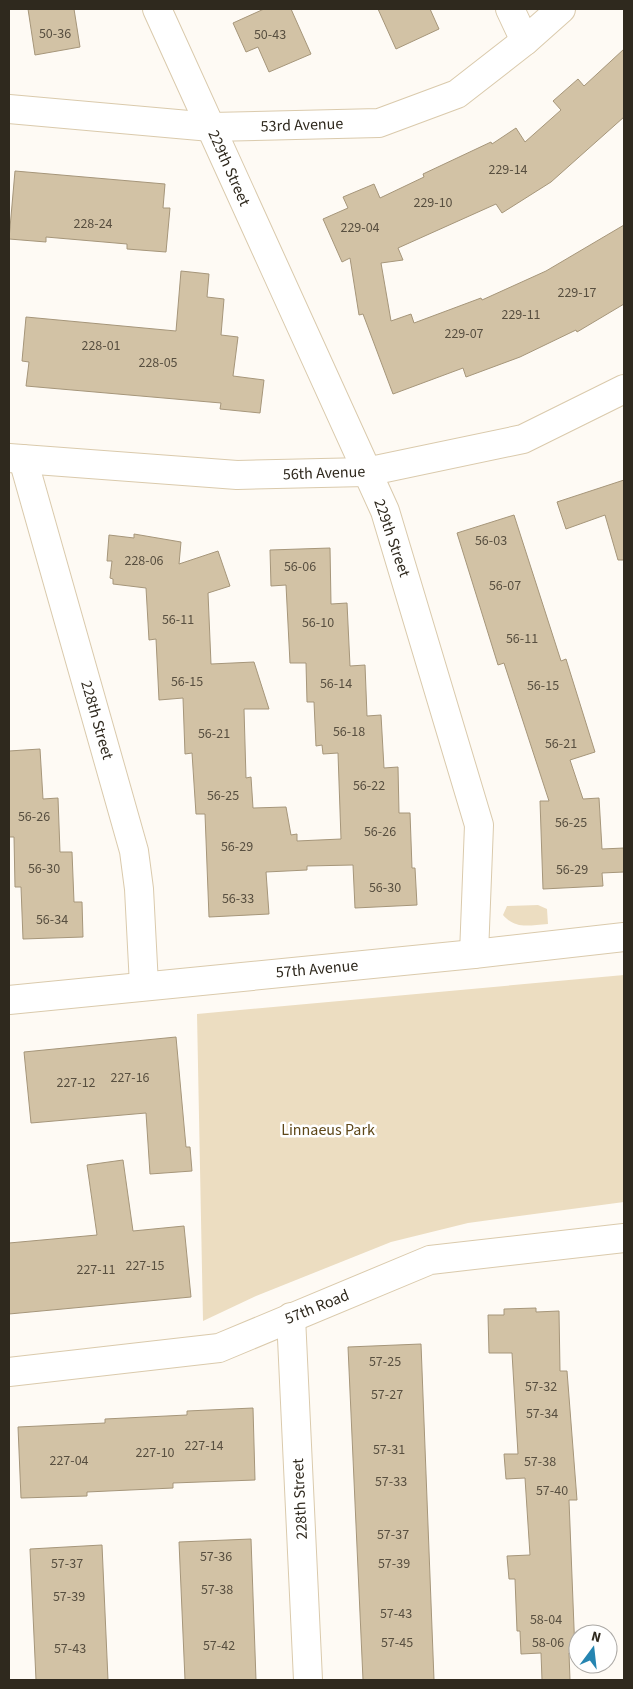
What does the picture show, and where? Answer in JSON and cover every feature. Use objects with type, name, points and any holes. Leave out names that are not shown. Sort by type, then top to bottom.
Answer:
[{"type":"street","name":"229th Street","points":[[157,9],[385,511],[479,825],[474,954]]},
{"type":"street","points":[[510,9],[525,41]]},
{"type":"street","name":"53rd Avenue","points":[[9,109],[211,127],[378,122],[457,94],[525,41],[561,9]]},
{"type":"street","name":"56th Avenue","points":[[16,458],[237,475],[366,472],[523,439],[624,389]]},
{"type":"street","name":"228th Street","points":[[16,458],[134,851],[138,879],[144,985]]},
{"type":"street","name":"57th Avenue","points":[[9,1000],[144,985],[474,954],[624,937]]},
{"type":"street","name":"57th Road","points":[[9,1372],[219,1348],[430,1260],[624,1238]]},
{"type":"street","name":"228th Street","points":[[291,1317],[308,1680]]},
{"type":"green space","points":[[538,905],[547,909],[548,924],[518,925],[503,915],[507,906]]},
{"type":"green space","name":"Linnaeus Park","points":[[624,975],[624,1202],[468,1223],[391,1242],[256,1296],[203,1321],[197,1014]]},
{"type":"building","points":[[28,9],[74,9],[80,47],[35,55]]},
{"type":"building","points":[[264,9],[291,9],[311,54],[269,72],[258,47],[246,52],[233,23]]},
{"type":"building","points":[[378,9],[430,9],[439,29],[396,49]]},
{"type":"building","points":[[624,49],[624,117],[551,182],[502,213],[496,204],[398,248],[403,260],[381,263],[391,321],[411,314],[414,323],[481,298],[482,300],[546,271],[624,225],[624,304],[577,332],[576,330],[520,357],[466,377],[463,368],[393,394],[363,314],[359,315],[350,258],[342,262],[323,219],[348,208],[343,197],[374,184],[380,198],[424,177],[423,174],[491,142],[492,144],[516,128],[525,142],[561,110],[553,101],[578,79],[584,86]]},
{"type":"building","points":[[15,171],[165,184],[163,208],[170,208],[166,252],[127,249],[127,244],[46,237],[46,242],[9,239]]},
{"type":"building","points":[[181,271],[209,274],[207,297],[224,299],[221,335],[238,337],[233,376],[264,380],[260,413],[220,409],[221,403],[26,386],[29,362],[22,361],[26,317],[176,331]]},
{"type":"building","points":[[624,480],[624,560],[618,560],[605,515],[566,529],[557,502]]},
{"type":"building","points":[[514,515],[561,661],[566,659],[595,752],[570,760],[583,799],[599,798],[602,849],[624,848],[624,872],[602,873],[603,886],[543,889],[540,801],[549,801],[504,663],[498,665],[457,533]]},
{"type":"building","points":[[134,534],[181,542],[179,564],[218,551],[230,586],[208,593],[211,664],[254,662],[269,709],[244,709],[246,778],[251,777],[253,808],[286,807],[291,835],[297,834],[297,841],[341,839],[338,753],[323,754],[322,745],[316,746],[314,702],[307,702],[306,663],[290,663],[286,585],[271,586],[270,550],[330,548],[331,604],[347,603],[350,666],[365,665],[367,716],[381,715],[384,768],[398,767],[399,813],[410,813],[412,868],[415,868],[417,905],[355,908],[353,865],[307,866],[307,870],[266,872],[269,914],[209,917],[205,814],[196,814],[192,753],[185,754],[183,698],[159,700],[156,639],[149,640],[146,588],[113,584],[113,579],[110,578],[112,561],[107,561],[109,535],[134,538]]},
{"type":"building","points":[[40,749],[43,799],[58,798],[60,852],[72,852],[74,902],[82,902],[83,937],[23,939],[21,887],[15,887],[14,837],[9,837],[9,751]]},
{"type":"building","points":[[176,1037],[186,1147],[190,1147],[192,1171],[150,1174],[146,1113],[31,1123],[24,1052]]},
{"type":"building","points":[[123,1160],[133,1231],[184,1226],[191,1297],[9,1314],[9,1243],[97,1235],[87,1165]]},
{"type":"building","points":[[536,1308],[536,1312],[559,1311],[560,1371],[567,1371],[577,1500],[569,1500],[574,1624],[568,1624],[568,1674],[570,1674],[570,1680],[542,1680],[541,1653],[521,1654],[520,1631],[517,1631],[515,1579],[509,1579],[507,1556],[530,1555],[525,1478],[506,1479],[504,1454],[518,1454],[512,1353],[489,1353],[488,1315],[504,1315],[504,1309]]},
{"type":"building","points":[[421,1344],[434,1680],[363,1680],[348,1347]]},
{"type":"building","points":[[253,1408],[255,1480],[173,1483],[173,1488],[87,1492],[87,1496],[21,1498],[18,1427],[105,1423],[105,1419],[187,1415],[187,1411]]},
{"type":"building","points":[[251,1539],[256,1680],[185,1680],[179,1542]]},
{"type":"building","points":[[102,1545],[108,1680],[36,1680],[30,1549]]}]
